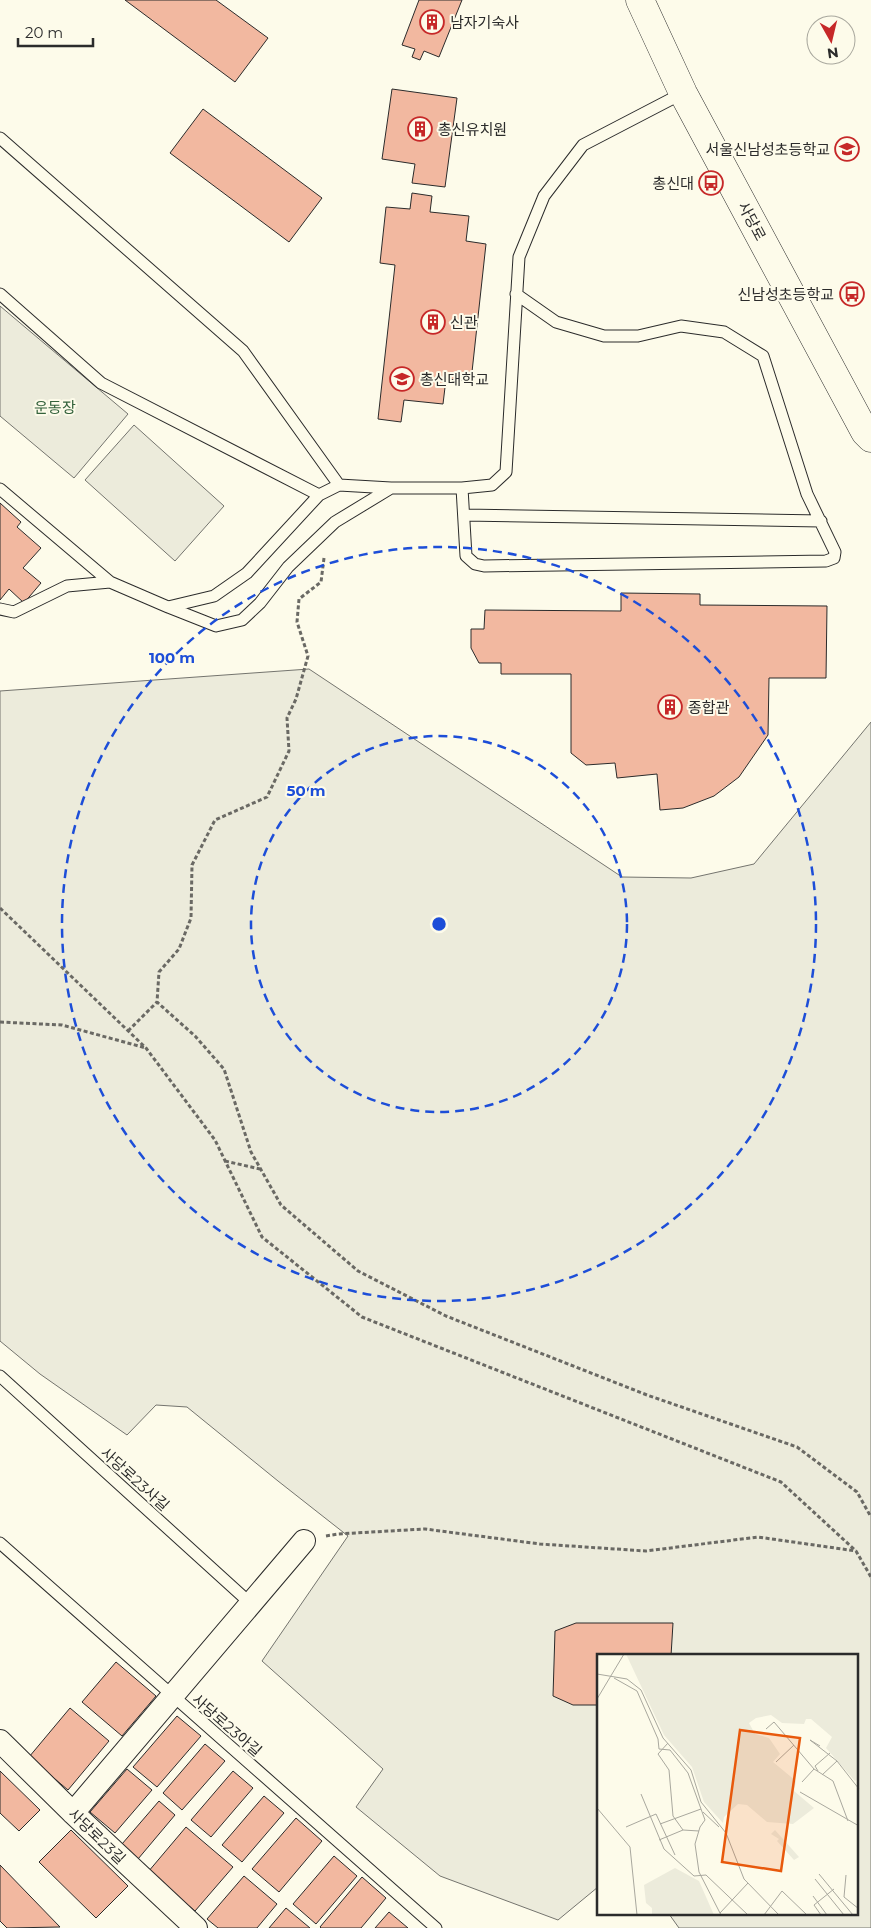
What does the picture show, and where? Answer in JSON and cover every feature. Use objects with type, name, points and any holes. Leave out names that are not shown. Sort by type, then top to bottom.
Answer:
[{"type":"main road","name":"사당로","points":[[640,0],[683,93],[865,432],[871,438]]},
{"type":"street","points":[[73,1813],[171,1695],[304,1541]]},
{"type":"street","name":"사당로23길","points":[[0,1741],[73,1813],[196,1928]]},
{"type":"lane","points":[[168,607],[214,596],[247,573],[320,495],[339,485],[391,488],[462,488],[492,485],[506,472],[519,257],[544,196],[583,145],[683,93]]},
{"type":"lane","points":[[0,138],[243,351],[339,485]]},
{"type":"lane","points":[[0,294],[102,383],[320,495]]},
{"type":"lane","points":[[462,488],[466,556],[476,564],[484,566],[826,561],[834,558],[835,552],[807,494],[763,356],[724,332],[681,326],[638,336],[604,336],[556,322],[516,294]]},
{"type":"lane","points":[[0,489],[110,582],[216,626],[242,620],[260,603],[288,567],[335,522],[391,488]]},
{"type":"lane","points":[[464,515],[821,521]]},
{"type":"lane","points":[[0,609],[14,612],[67,586],[110,582]]},
{"type":"lane","name":"사당로23사길","points":[[0,1376],[250,1604]]},
{"type":"lane","name":"사당로23아길","points":[[0,1542],[436,1928]]},
{"type":"path","points":[[128,1031],[157,1002],[159,972],[179,949],[191,918],[192,865],[215,820],[267,797],[289,751],[287,718],[296,699],[308,656],[297,622],[299,598],[321,582],[324,556],[337,537],[335,522]]},
{"type":"path","points":[[0,908],[146,1048],[215,1140],[262,1238],[362,1317],[780,1482],[856,1551],[871,1577]]},
{"type":"path","points":[[157,1002],[195,1036],[224,1069],[251,1152],[281,1205],[358,1271],[446,1316],[648,1395],[797,1447],[857,1492],[871,1518]]},
{"type":"path","points":[[0,1022],[62,1025],[146,1048]]},
{"type":"path","points":[[225,1161],[261,1169]]},
{"type":"path","points":[[304,1541],[338,1534],[425,1529],[540,1544],[646,1551],[758,1537],[856,1551]]},
{"type":"green space","name":"운동장","points":[[0,306],[128,414],[74,478],[0,416]]},
{"type":"green space","points":[[134,425],[224,506],[175,561],[85,480]]},
{"type":"green space","points":[[309,669],[622,877],[691,878],[754,864],[871,722],[871,1928],[679,1928],[670,1916],[858,1916],[858,1654],[597,1654],[597,1888],[558,1920],[440,1876],[356,1807],[383,1769],[262,1661],[348,1536],[187,1407],[156,1405],[127,1435],[40,1374],[0,1341],[0,691]]},
{"type":"building","points":[[125,0],[216,0],[268,38],[235,82]]},
{"type":"building","name":"남자기숙사","points":[[419,0],[462,0],[439,57],[424,51],[420,60],[412,57],[415,49],[402,45]]},
{"type":"building","name":"총신유치원","points":[[392,89],[457,98],[445,187],[412,183],[415,164],[382,159]]},
{"type":"building","points":[[203,109],[322,198],[289,242],[170,153]]},
{"type":"building","name":"신관","points":[[412,193],[432,196],[430,212],[469,216],[466,241],[486,244],[471,381],[446,379],[443,404],[404,400],[401,422],[378,419],[395,265],[380,263],[386,207],[410,209]]},
{"type":"building","points":[[0,503],[21,522],[17,527],[41,548],[23,568],[41,583],[24,603],[9,589],[0,600]]},
{"type":"building","name":"종합관","points":[[621,593],[700,594],[700,605],[827,606],[826,678],[769,678],[768,735],[739,777],[714,796],[683,808],[660,810],[657,774],[617,778],[615,763],[586,765],[571,753],[571,674],[501,674],[501,663],[479,663],[471,648],[471,629],[484,629],[485,610],[621,611]]},
{"type":"building","points":[[576,1623],[673,1623],[671,1654],[597,1654],[597,1705],[573,1705],[553,1696],[555,1631]]},
{"type":"building","points":[[116,1662],[156,1696],[122,1736],[82,1702]]},
{"type":"building","points":[[70,1708],[109,1741],[68,1790],[29,1757]]},
{"type":"building","points":[[177,1716],[201,1736],[157,1787],[133,1767]]},
{"type":"building","points":[[205,1744],[225,1761],[182,1810],[163,1793]]},
{"type":"building","points":[[127,1769],[152,1790],[115,1833],[90,1812]]},
{"type":"building","points":[[0,1771],[40,1810],[19,1831],[0,1813]]},
{"type":"building","points":[[233,1771],[253,1788],[211,1837],[191,1820]]},
{"type":"building","points":[[264,1796],[284,1813],[242,1862],[222,1845]]},
{"type":"building","points":[[159,1801],[175,1815],[138,1859],[122,1844]]},
{"type":"building","points":[[296,1818],[322,1841],[279,1892],[252,1869]]},
{"type":"building","points":[[186,1827],[233,1867],[195,1911],[148,1872]]},
{"type":"building","points":[[71,1830],[128,1886],[96,1918],[39,1862]]},
{"type":"building","points":[[334,1856],[357,1876],[316,1924],[293,1904]]},
{"type":"building","points":[[0,1865],[60,1927],[7,1928],[0,1921]]},
{"type":"building","points":[[244,1876],[277,1904],[257,1928],[218,1928],[207,1919]]},
{"type":"building","points":[[362,1877],[386,1898],[361,1928],[321,1928],[320,1927]]},
{"type":"building","points":[[286,1908],[310,1928],[269,1928]]},
{"type":"building","points":[[389,1912],[408,1928],[375,1928]]},
{"type":"place","name":"남자기숙사","points":[[432,22]]},
{"type":"place","name":"총신유치원","points":[[420,129]]},
{"type":"place","name":"서울신남성초등학교","points":[[847,149]]},
{"type":"place","name":"총신대","points":[[711,183]]},
{"type":"place","name":"신남성초등학교","points":[[852,294]]},
{"type":"place","name":"신관","points":[[433,322]]},
{"type":"place","name":"총신대학교","points":[[402,379]]},
{"type":"place","name":"종합관","points":[[670,707]]}]
